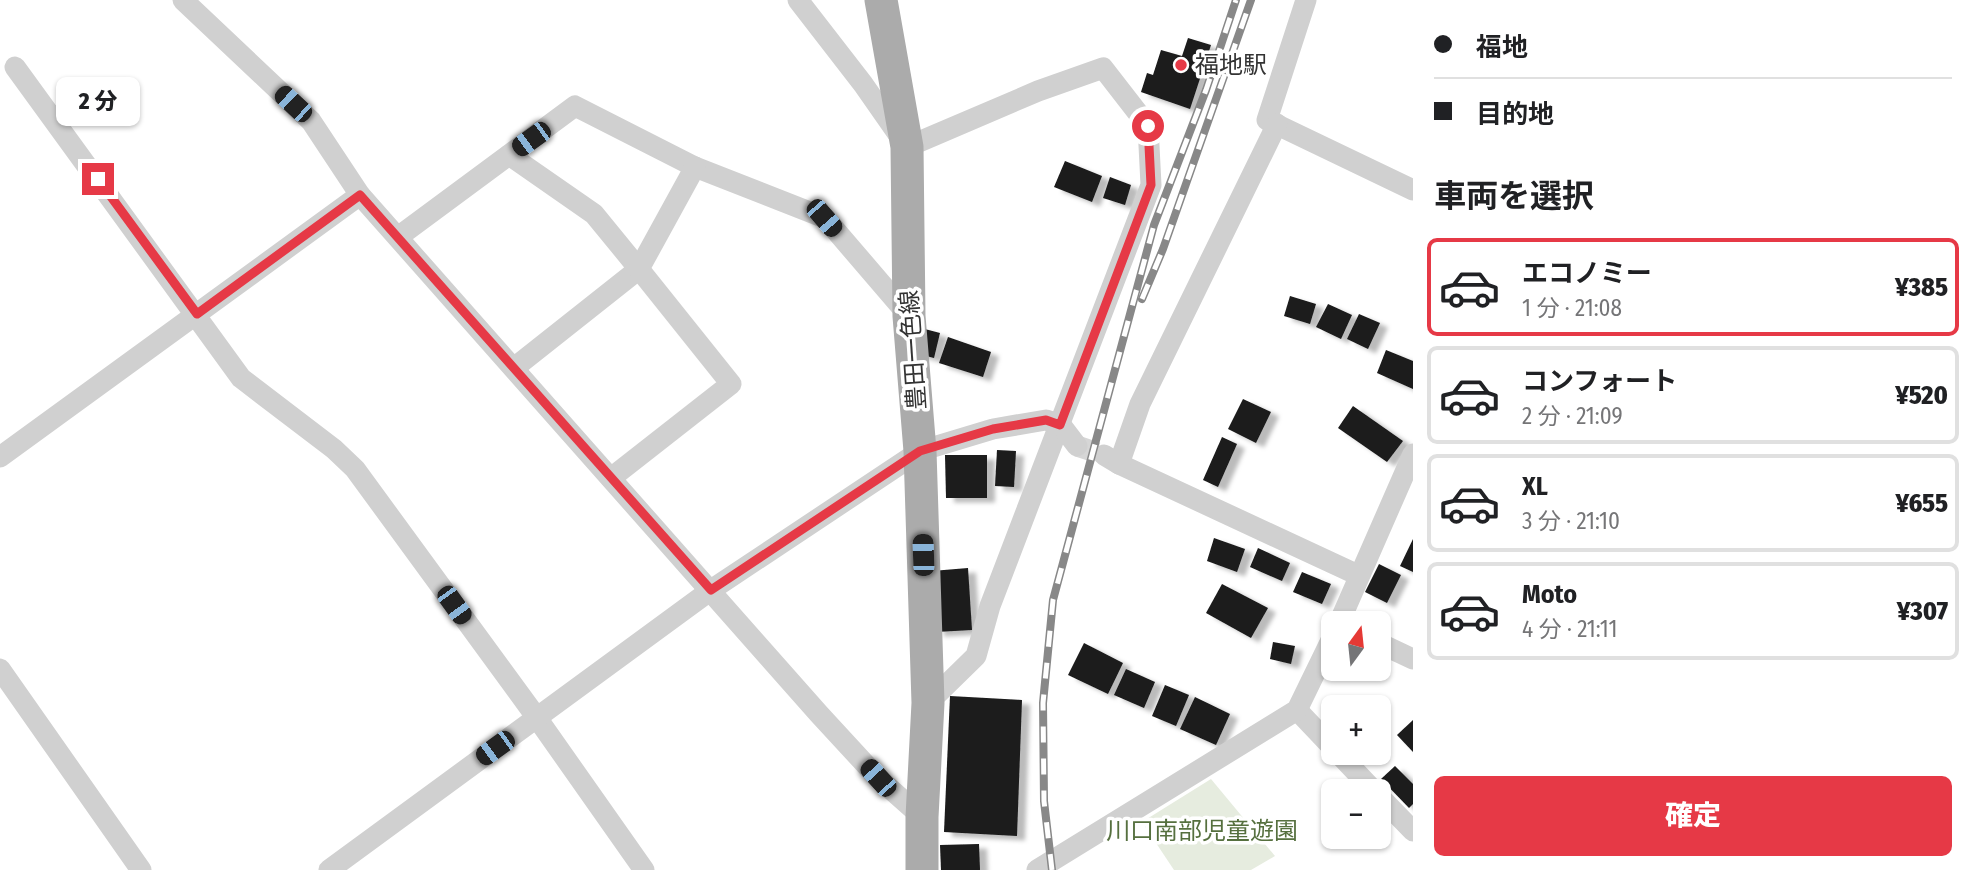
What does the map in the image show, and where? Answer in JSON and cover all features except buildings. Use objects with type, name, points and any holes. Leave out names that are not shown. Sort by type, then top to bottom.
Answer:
[{"type":"main road","name":"豊田一色線","points":[[885,3],[907,147],[909,316],[920,451],[928,703],[922,870]]},
{"type":"street","points":[[183,0],[311,121],[360,195],[878,778],[922,817]]},
{"type":"street","points":[[798,0],[863,84],[907,147],[1038,91],[1103,68],[1148,126],[1151,185],[990,606],[976,656],[928,703]]},
{"type":"street","points":[[1306,0],[1267,120],[1413,190]]},
{"type":"street","points":[[15,67],[241,378],[334,449],[355,469],[644,870]]},
{"type":"street","points":[[398,237],[575,106],[695,167],[824,218],[909,316]]},
{"type":"street","points":[[1277,124],[1112,459],[1358,575]]},
{"type":"street","points":[[509,155],[594,214],[731,384],[611,478]]},
{"type":"street","points":[[514,368],[639,269],[695,167]]},
{"type":"street","points":[[0,457],[360,195]]},
{"type":"street","points":[[329,870],[711,590],[920,451],[1007,426],[1046,420],[1060,425],[1077,446]]},
{"type":"street","points":[[1344,611],[1413,454]]},
{"type":"street","points":[[1391,649],[1413,659]]},
{"type":"street","points":[[1037,870],[1297,710],[1321,661]]},
{"type":"street","points":[[0,669],[141,870]]},
{"type":"street","points":[[1297,710],[1321,735]]},
{"type":"street","points":[[1349,765],[1363,779]]},
{"type":"street","points":[[1391,808],[1413,831]]},
{"type":"green space","name":"川口南部児童遊園","points":[[1211,779],[1275,856],[1251,870],[1174,870],[1142,822]]},
{"type":"tunnel","points":[[1077,446],[1104,455]]},
{"type":"railway","points":[[1052,870],[1044,801],[1043,703],[1053,600],[1154,225],[1206,90],[1236,0]]},
{"type":"railway","points":[[1142,299],[1163,249],[1251,0]]},
{"type":"place","name":"福地駅","points":[[1181,65]]},
{"type":"route","points":[[98,179],[197,314],[360,195],[711,590],[920,451],[993,429],[1046,420],[1060,425],[1151,185],[1148,126]]}]
